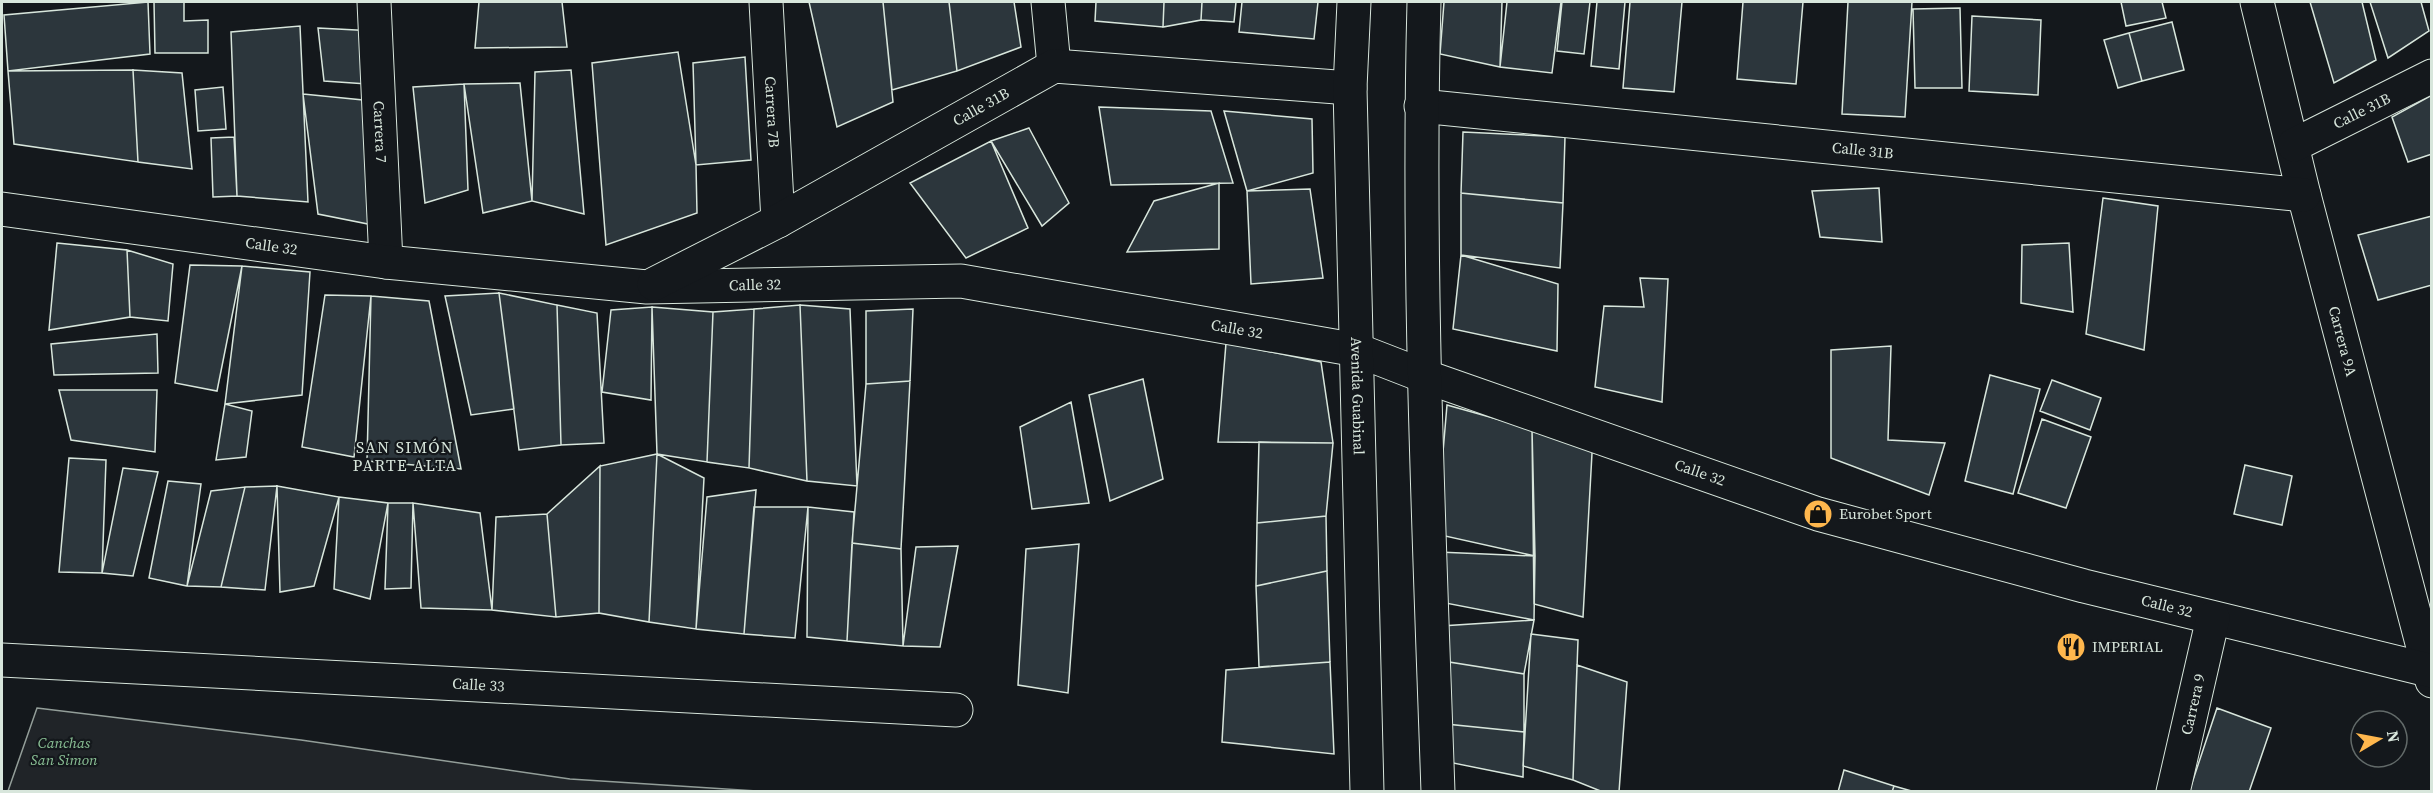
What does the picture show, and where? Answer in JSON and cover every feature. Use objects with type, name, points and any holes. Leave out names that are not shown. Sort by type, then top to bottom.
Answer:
[{"type":"street","name":"Carrera 7","points":[[374,2],[386,262]]},
{"type":"street","name":"Carrera 7B","points":[[766,2],[778,221]]},
{"type":"street","points":[[1048,2],[1054,66],[1350,88]]},
{"type":"street","name":"Avenida Guabinal","points":[[1354,2],[1350,88],[1366,792]]},
{"type":"street","points":[[1424,2],[1421,106],[1424,376],[1438,792]]},
{"type":"street","name":"Carrera 9A","points":[[2257,2],[2294,145],[2304,195],[2431,675]]},
{"type":"street","name":"Calle 31B","points":[[647,287],[778,221],[1054,66]]},
{"type":"street","name":"Calle 31B","points":[[2294,145],[2432,76]]},
{"type":"street","name":"Calle 31B","points":[[1421,106],[2304,195]]},
{"type":"street","name":"Calle 32","points":[[2,209],[386,262],[647,287],[961,281],[1357,350],[1424,376],[1818,514],[2084,586],[2431,675]]},
{"type":"street","name":"Carrera 9","points":[[2173,792],[2213,618]]},
{"type":"street","name":"Calle 33","points":[[2,660],[956,710]]},
{"type":"green space","name":"Canchas San Simon","points":[[37,708],[301,740],[570,779],[757,791],[8,791]]},
{"type":"building","points":[[148,2],[150,54],[8,71],[4,15]]},
{"type":"building","points":[[154,2],[184,2],[184,21],[208,20],[208,53],[155,53]]},
{"type":"building","points":[[479,2],[562,2],[567,47],[475,48]]},
{"type":"building","points":[[809,2],[883,2],[893,102],[837,127]]},
{"type":"building","points":[[883,2],[949,2],[957,71],[892,90]]},
{"type":"building","points":[[949,2],[1014,2],[1021,47],[957,71]]},
{"type":"building","points":[[1096,2],[1164,2],[1163,27],[1095,21]]},
{"type":"building","points":[[1164,2],[1202,2],[1201,20],[1163,27]]},
{"type":"building","points":[[1202,2],[1236,2],[1234,22],[1201,20]]},
{"type":"building","points":[[1242,2],[1318,2],[1314,39],[1239,32]]},
{"type":"building","points":[[1444,2],[1502,2],[1500,67],[1440,54]]},
{"type":"building","points":[[1507,2],[1561,2],[1552,73],[1500,67]]},
{"type":"building","points":[[1562,2],[1590,2],[1584,54],[1557,51]]},
{"type":"building","points":[[1597,2],[1625,2],[1619,69],[1591,66]]},
{"type":"building","points":[[1630,2],[1682,2],[1674,92],[1623,88]]},
{"type":"building","points":[[1743,2],[1803,2],[1796,84],[1737,79]]},
{"type":"building","points":[[1848,2],[1912,2],[1905,117],[1842,114]]},
{"type":"building","points":[[2121,2],[2162,2],[2166,18],[2126,26]]},
{"type":"building","points":[[2310,2],[2362,2],[2376,60],[2334,83]]},
{"type":"building","points":[[2370,2],[2421,2],[2429,31],[2388,58]]},
{"type":"building","points":[[1960,8],[1962,88],[1915,88],[1913,9]]},
{"type":"building","points":[[1972,16],[2041,20],[2038,95],[1969,91]]},
{"type":"building","points":[[2172,22],[2184,70],[2142,81],[2129,33]]},
{"type":"building","points":[[300,26],[308,202],[237,196],[231,32]]},
{"type":"building","points":[[318,28],[375,31],[367,84],[324,81]]},
{"type":"building","points":[[2129,33],[2142,81],[2118,88],[2104,40]]},
{"type":"building","points":[[678,52],[696,165],[697,213],[606,245],[592,63]]},
{"type":"building","points":[[745,57],[751,160],[696,165],[693,63]]},
{"type":"building","points":[[133,70],[138,162],[14,144],[8,71]]},
{"type":"building","points":[[133,70],[182,73],[192,169],[138,162]]},
{"type":"building","points":[[571,70],[584,214],[532,201],[535,72]]},
{"type":"building","points":[[520,83],[532,201],[483,213],[464,84]]},
{"type":"building","points":[[464,84],[468,190],[425,203],[413,87]]},
{"type":"building","points":[[223,87],[226,129],[198,131],[195,90]]},
{"type":"building","points":[[303,94],[373,101],[383,227],[318,214]]},
{"type":"building","points":[[2432,95],[2432,154],[2408,162],[2392,117]]},
{"type":"building","points":[[1099,107],[1211,111],[1233,183],[1111,185]]},
{"type":"building","points":[[1224,111],[1312,119],[1313,173],[1247,191]]},
{"type":"building","points":[[1029,128],[1069,203],[1042,226],[991,141]]},
{"type":"building","points":[[1463,132],[1565,137],[1563,203],[1461,193]]},
{"type":"building","points":[[234,137],[237,196],[213,197],[211,138]]},
{"type":"building","points":[[991,141],[1028,228],[966,258],[910,183]]},
{"type":"building","points":[[1219,183],[1219,249],[1127,252],[1154,201]]},
{"type":"building","points":[[1879,188],[1882,242],[1820,237],[1812,191]]},
{"type":"building","points":[[1310,189],[1323,278],[1251,284],[1247,191]]},
{"type":"building","points":[[1461,193],[1563,203],[1560,268],[1461,255]]},
{"type":"building","points":[[2103,198],[2158,206],[2144,350],[2086,334]]},
{"type":"building","points":[[2432,216],[2432,285],[2378,300],[2358,235]]},
{"type":"building","points":[[57,243],[127,250],[130,317],[49,330]]},
{"type":"building","points":[[2069,243],[2073,312],[2021,303],[2022,245]]},
{"type":"building","points":[[127,250],[173,264],[168,321],[130,317]]},
{"type":"building","points":[[1461,255],[1558,284],[1557,351],[1453,329]]},
{"type":"building","points":[[190,265],[242,266],[217,391],[175,383]]},
{"type":"building","points":[[242,266],[310,272],[302,395],[225,404]]},
{"type":"building","points":[[1640,278],[1668,279],[1662,402],[1595,387],[1604,306],[1644,307]]},
{"type":"building","points":[[499,293],[557,305],[561,445],[519,450]]},
{"type":"building","points":[[499,293],[514,409],[471,415],[445,296]]},
{"type":"building","points":[[325,295],[371,296],[354,457],[302,447]]},
{"type":"building","points":[[371,296],[429,301],[461,469],[367,461]]},
{"type":"building","points":[[557,305],[597,313],[604,443],[561,445]]},
{"type":"building","points":[[800,305],[807,481],[749,468],[754,309]]},
{"type":"building","points":[[800,305],[850,309],[857,486],[807,481]]},
{"type":"building","points":[[652,307],[713,312],[707,462],[657,454]]},
{"type":"building","points":[[652,307],[651,400],[602,392],[611,310]]},
{"type":"building","points":[[754,309],[749,468],[707,462],[713,312]]},
{"type":"building","points":[[913,309],[910,381],[866,384],[866,311]]},
{"type":"building","points":[[157,334],[158,373],[54,375],[51,344]]},
{"type":"building","points":[[1226,343],[1321,362],[1333,443],[1218,442]]},
{"type":"building","points":[[1891,346],[1888,440],[1945,443],[1929,495],[1831,458],[1831,350]]},
{"type":"building","points":[[1990,375],[2040,389],[2013,494],[1965,481]]},
{"type":"building","points":[[1143,379],[1163,479],[1110,501],[1089,395]]},
{"type":"building","points":[[2052,380],[2101,398],[2090,430],[2040,411]]},
{"type":"building","points":[[910,381],[901,549],[852,543],[866,384]]},
{"type":"building","points":[[59,390],[157,390],[155,452],[71,440]]},
{"type":"building","points":[[1071,402],[1089,503],[1032,509],[1020,427]]},
{"type":"building","points":[[225,404],[252,411],[246,457],[216,460]]},
{"type":"building","points":[[1447,405],[1532,429],[1535,556],[1436,534]]},
{"type":"building","points":[[2042,419],[2091,437],[2066,508],[2018,493]]},
{"type":"building","points":[[1532,429],[1593,435],[1583,617],[1534,604]]},
{"type":"building","points":[[1259,442],[1333,443],[1326,516],[1257,523]]},
{"type":"building","points":[[657,454],[649,622],[599,613],[600,466]]},
{"type":"building","points":[[657,454],[704,478],[696,629],[649,622]]},
{"type":"building","points":[[69,458],[106,460],[102,573],[59,572]]},
{"type":"building","points":[[2245,465],[2292,476],[2282,525],[2234,514]]},
{"type":"building","points":[[600,466],[599,613],[556,617],[547,514]]},
{"type":"building","points":[[123,468],[158,472],[133,576],[102,573]]},
{"type":"building","points":[[168,481],[201,484],[187,586],[149,578]]},
{"type":"building","points":[[277,486],[265,590],[221,587],[245,487]]},
{"type":"building","points":[[277,486],[339,497],[314,586],[280,592]]},
{"type":"building","points":[[245,487],[221,587],[187,586],[211,491]]},
{"type":"building","points":[[756,490],[744,634],[696,629],[707,497]]},
{"type":"building","points":[[339,497],[388,503],[370,599],[334,589]]},
{"type":"building","points":[[388,503],[413,503],[411,588],[385,589]]},
{"type":"building","points":[[413,503],[480,513],[492,610],[421,608]]},
{"type":"building","points":[[754,507],[808,507],[795,638],[744,634]]},
{"type":"building","points":[[808,507],[854,512],[847,641],[807,637]]},
{"type":"building","points":[[547,514],[556,617],[492,610],[496,517]]},
{"type":"building","points":[[1326,516],[1327,571],[1256,586],[1257,523]]},
{"type":"building","points":[[852,543],[901,549],[903,646],[847,641]]},
{"type":"building","points":[[1079,544],[1068,693],[1018,685],[1026,549]]},
{"type":"building","points":[[958,546],[940,647],[903,646],[916,547]]},
{"type":"building","points":[[1438,552],[1535,556],[1534,620],[1440,602]]},
{"type":"building","points":[[1327,571],[1330,662],[1259,667],[1256,586]]},
{"type":"building","points":[[1534,620],[1524,674],[1443,661],[1441,626]]},
{"type":"building","points":[[1531,634],[1578,640],[1573,780],[1523,766]]},
{"type":"building","points":[[1443,661],[1524,674],[1524,732],[1446,724]]},
{"type":"building","points":[[1330,662],[1334,754],[1222,742],[1226,670]]},
{"type":"building","points":[[1577,665],[1627,682],[1619,792],[1603,792],[1573,780]]},
{"type":"building","points":[[2217,708],[2271,728],[2249,792],[2189,792]]},
{"type":"building","points":[[1446,724],[1524,732],[1523,777],[1448,762]]},
{"type":"building","points":[[1844,770],[1894,786],[1892,792],[1838,792]]},
{"type":"building","points":[[1894,786],[1915,792],[1892,792]]},
{"type":"place","name":"Eurobet Sport","points":[[1818,514]]},
{"type":"place","name":"IMPERIAL","points":[[2071,647]]},
{"type":"district","name":"SAN SIMÓN PARTE ALTA","points":[[405,456]]}]
